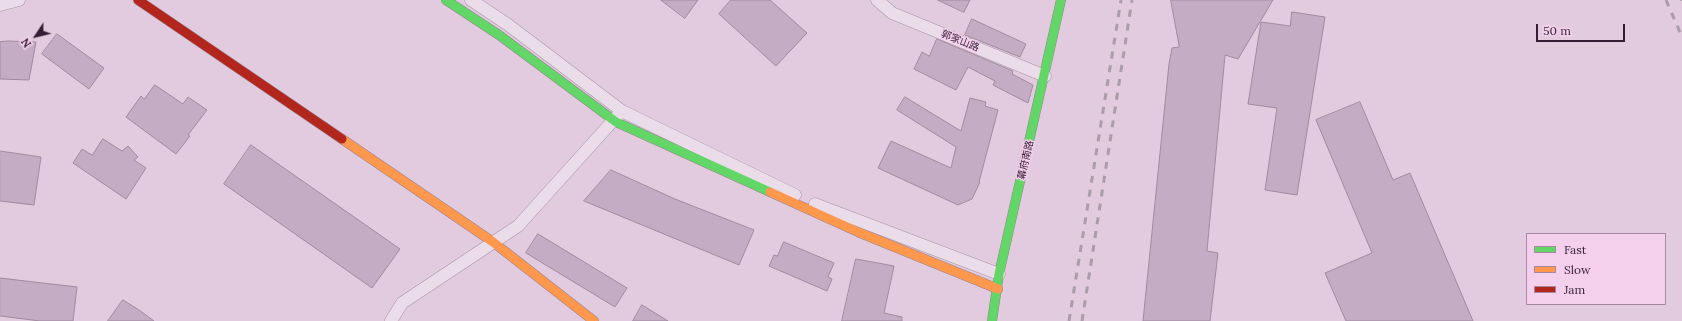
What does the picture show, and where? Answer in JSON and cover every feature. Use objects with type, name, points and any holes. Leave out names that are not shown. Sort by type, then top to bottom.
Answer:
[{"type":"street","points":[[0,5],[19,0]]},
{"type":"street","points":[[138,0],[493,242],[594,321]]},
{"type":"street","points":[[446,0],[499,35],[616,122],[858,232],[998,289]]},
{"type":"street","points":[[471,0],[507,24],[622,111],[816,205],[1000,274]]},
{"type":"street","name":"郭家山路","points":[[877,0],[892,13],[1045,76]]},
{"type":"street","name":"幕府南路","points":[[992,321],[1000,274],[1061,0]]},
{"type":"street","points":[[391,321],[402,303],[518,226],[622,111]]},
{"type":"building","points":[[661,0],[698,0],[685,18]]},
{"type":"building","points":[[731,0],[770,0],[807,33],[776,66],[719,14]]},
{"type":"building","points":[[938,0],[970,0],[964,12]]},
{"type":"building","points":[[1171,0],[1273,0],[1238,59],[1225,55],[1207,251],[1218,253],[1210,321],[1143,321],[1169,64],[1172,48],[1179,47]]},
{"type":"building","points":[[1292,12],[1325,17],[1297,195],[1265,190],[1277,108],[1248,104],[1261,22],[1290,26]]},
{"type":"building","points":[[972,19],[1026,44],[1020,57],[965,35]]},
{"type":"building","points":[[57,34],[104,68],[89,89],[42,54]]},
{"type":"building","points":[[937,39],[1013,71],[1012,74],[1033,85],[1028,103],[993,85],[995,81],[968,67],[956,90],[914,69],[922,52],[929,56]]},
{"type":"building","points":[[0,42],[36,42],[29,80],[0,79]]},
{"type":"building","points":[[155,85],[183,104],[188,97],[207,110],[176,154],[126,117],[141,96],[144,99]]},
{"type":"building","points":[[905,97],[961,131],[970,98],[986,102],[985,106],[998,110],[980,182],[972,199],[958,205],[878,168],[891,141],[951,168],[956,147],[897,110]]},
{"type":"building","points":[[1360,102],[1393,180],[1410,173],[1473,321],[1346,321],[1325,273],[1372,253],[1316,120]]},
{"type":"building","points":[[103,139],[122,151],[128,146],[138,157],[134,160],[146,168],[126,199],[73,163],[82,149],[92,155]]},
{"type":"building","points":[[251,145],[400,249],[372,288],[224,184]]},
{"type":"building","points":[[0,151],[41,157],[34,205],[0,201]]},
{"type":"building","points":[[611,170],[675,199],[754,230],[739,265],[584,201]]},
{"type":"building","points":[[538,234],[627,288],[615,307],[526,253]]},
{"type":"building","points":[[784,242],[834,263],[828,277],[832,279],[827,291],[769,266],[774,255],[777,256]]},
{"type":"building","points":[[856,259],[894,266],[884,313],[902,317],[902,321],[842,321]]},
{"type":"building","points":[[0,278],[77,287],[73,321],[40,321],[0,316]]},
{"type":"building","points":[[123,300],[139,310],[154,321],[108,321]]},
{"type":"building","points":[[642,305],[668,321],[633,321]]},
{"type":"railway","points":[[1069,321],[1121,0]]},
{"type":"railway","points":[[1082,321],[1132,0]]},
{"type":"railway","points":[[1666,0],[1682,37]]},
{"type":"traffic: fast","points":[[446,0],[499,35],[616,122],[770,192]]},
{"type":"traffic: fast","points":[[992,321],[999,274],[1061,0]]},
{"type":"traffic: slow","points":[[342,139],[493,242],[594,321]]},
{"type":"traffic: slow","points":[[770,192],[858,232],[998,289]]},
{"type":"traffic: jam","points":[[138,0],[342,139]]}]
